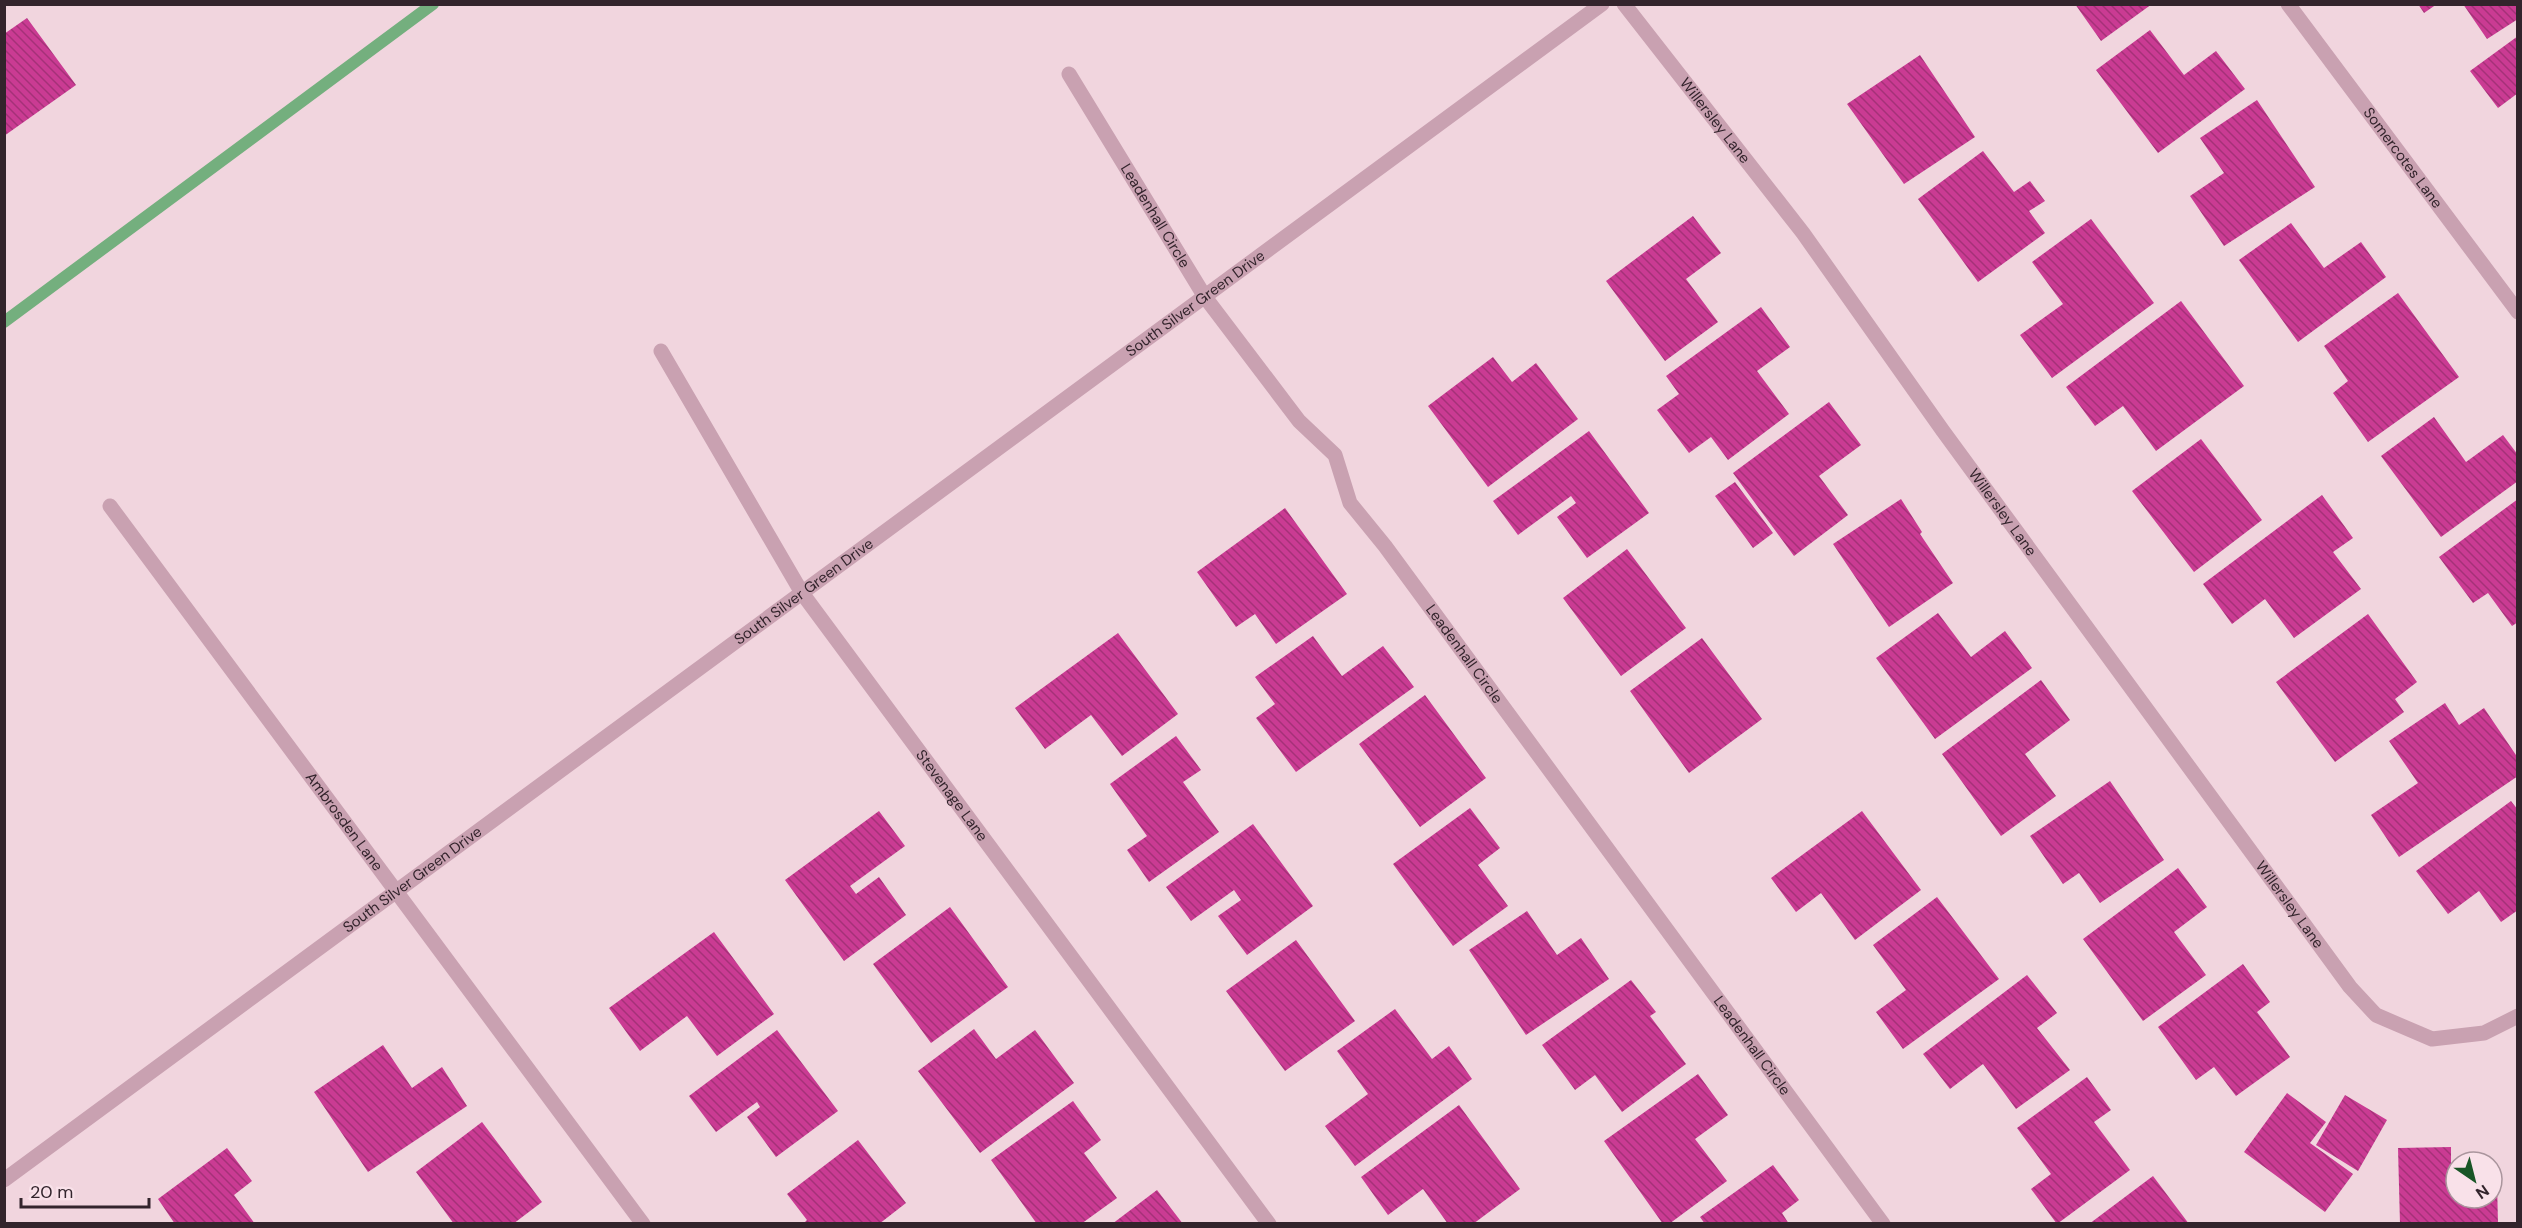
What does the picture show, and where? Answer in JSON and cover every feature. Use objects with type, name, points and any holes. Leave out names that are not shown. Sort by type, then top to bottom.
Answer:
[{"type":"street","name":"South Silver Green Drive","points":[[4,1180],[1602,4]]},
{"type":"street","name":"Willersley Lane","points":[[1624,4],[1803,233],[1943,431],[2350,987],[2376,1015],[2432,1039],[2484,1033],[2517,1016]]},
{"type":"street","name":"Somercotes Lane","points":[[2288,4],[2517,312]]},
{"type":"street","name":"Leadenhall Circle","points":[[1069,74],[1205,297],[1299,420],[1335,455],[1350,503],[1392,556],[1883,1224]]},
{"type":"street","name":"Stevenage Lane","points":[[661,351],[802,593],[1269,1224]]},
{"type":"street","name":"Ambrosden Lane","points":[[110,506],[643,1224]]},
{"type":"building","points":[[2075,4],[2152,4],[2101,41]]},
{"type":"building","points":[[2418,4],[2437,4],[2424,13]]},
{"type":"building","points":[[2463,4],[2518,4],[2518,19],[2487,39]]},
{"type":"building","points":[[27,18],[76,85],[4,136],[4,34]]},
{"type":"building","points":[[2150,30],[2184,75],[2216,51],[2245,89],[2158,153],[2096,70]]},
{"type":"building","points":[[2518,36],[2518,93],[2498,108],[2470,71]]},
{"type":"building","points":[[1920,55],[1975,137],[1904,184],[1847,104]]},
{"type":"building","points":[[2257,100],[2315,187],[2224,246],[2190,196],[2224,173],[2200,138]]},
{"type":"building","points":[[1983,151],[2014,192],[2030,181],[2045,201],[2029,211],[2045,233],[1978,282],[1918,199]]},
{"type":"building","points":[[1693,216],[1721,253],[1686,279],[1718,322],[1665,361],[1606,281]]},
{"type":"building","points":[[2091,219],[2154,303],[2052,378],[2020,335],[2063,304],[2032,262]]},
{"type":"building","points":[[2291,223],[2324,268],[2361,242],[2386,277],[2298,342],[2239,260]]},
{"type":"building","points":[[2398,293],[2459,377],[2368,442],[2333,393],[2348,381],[2324,346]]},
{"type":"building","points":[[2181,301],[2244,386],[2156,451],[2123,406],[2095,426],[2066,387]]},
{"type":"building","points":[[1761,307],[1790,347],[1757,371],[1789,414],[1728,460],[1711,437],[1689,453],[1657,410],[1679,394],[1666,376]]},
{"type":"building","points":[[1493,357],[1512,382],[1536,363],[1578,419],[1488,487],[1428,406]]},
{"type":"building","points":[[1829,402],[1861,445],[1819,476],[1848,515],[1794,556],[1733,473]]},
{"type":"building","points":[[2434,417],[2466,462],[2503,435],[2518,455],[2518,481],[2441,537],[2381,456]]},
{"type":"building","points":[[1589,431],[1649,513],[1587,558],[1557,517],[1576,503],[1571,496],[1518,535],[1493,501]]},
{"type":"building","points":[[2201,439],[2262,520],[2194,572],[2132,491]]},
{"type":"building","points":[[1735,482],[1773,533],[1753,548],[1715,496]]},
{"type":"building","points":[[2322,495],[2353,538],[2333,552],[2361,589],[2294,638],[2265,599],[2232,624],[2203,584]]},
{"type":"building","points":[[1901,499],[1922,532],[1920,534],[1953,583],[1889,627],[1833,544]]},
{"type":"building","points":[[2518,499],[2518,622],[2512,626],[2488,593],[2473,603],[2439,557]]},
{"type":"building","points":[[1285,508],[1347,594],[1276,644],[1255,614],[1236,627],[1197,572]]},
{"type":"building","points":[[1627,549],[1686,628],[1621,676],[1563,598]]},
{"type":"building","points":[[1938,613],[1971,657],[2005,631],[2032,668],[1935,739],[1876,658]]},
{"type":"building","points":[[2368,614],[2417,682],[2395,699],[2404,712],[2335,762],[2276,682]]},
{"type":"building","points":[[1118,633],[1178,714],[1122,756],[1091,715],[1045,749],[1015,708]]},
{"type":"building","points":[[1313,636],[1342,676],[1383,646],[1414,687],[1296,772],[1256,718],[1275,704],[1255,677]]},
{"type":"building","points":[[1702,638],[1762,719],[1689,773],[1630,691]]},
{"type":"building","points":[[2041,680],[2070,720],[2025,754],[2056,796],[2001,836],[1942,754]]},
{"type":"building","points":[[1425,695],[1486,778],[1420,827],[1359,744]]},
{"type":"building","points":[[2445,703],[2459,725],[2484,708],[2518,758],[2518,776],[2399,857],[2371,815],[2418,783],[2389,741]]},
{"type":"building","points":[[1176,736],[1201,770],[1183,782],[1219,832],[1149,882],[1127,850],[1147,836],[1110,784]]},
{"type":"building","points":[[2110,781],[2164,860],[2100,903],[2079,873],[2063,884],[2030,836]]},
{"type":"building","points":[[2511,801],[2518,810],[2518,910],[2501,922],[2479,891],[2448,914],[2416,871]]},
{"type":"building","points":[[1470,808],[1500,848],[1478,865],[1508,906],[1453,946],[1393,864]]},
{"type":"building","points":[[879,811],[905,846],[850,886],[856,894],[879,877],[906,915],[844,961],[785,880]]},
{"type":"building","points":[[1862,811],[1921,890],[1855,940],[1821,893],[1796,912],[1771,878]]},
{"type":"building","points":[[1253,824],[1313,906],[1247,955],[1218,916],[1241,900],[1234,890],[1191,921],[1166,887]]},
{"type":"building","points":[[2178,868],[2207,907],[2174,932],[2206,975],[2143,1021],[2083,939]]},
{"type":"building","points":[[1937,897],[1999,979],[1903,1049],[1876,1012],[1906,990],[1873,945]]},
{"type":"building","points":[[950,907],[1008,987],[931,1043],[873,964]]},
{"type":"building","points":[[1527,911],[1557,955],[1581,938],[1609,979],[1526,1035],[1469,950]]},
{"type":"building","points":[[714,932],[774,1014],[717,1056],[687,1016],[640,1051],[609,1008]]},
{"type":"building","points":[[1296,940],[1355,1021],[1285,1071],[1226,991]]},
{"type":"building","points":[[2243,964],[2270,1002],[2257,1012],[2290,1057],[2236,1096],[2214,1067],[2196,1080],[2158,1027]]},
{"type":"building","points":[[2027,975],[2057,1013],[2037,1028],[2070,1070],[2016,1109],[1983,1064],[1950,1089],[1923,1054]]},
{"type":"building","points":[[1631,980],[1656,1012],[1650,1016],[1686,1064],[1622,1112],[1595,1075],[1575,1090],[1542,1045]]},
{"type":"building","points":[[1395,1009],[1432,1059],[1449,1046],[1472,1079],[1355,1166],[1325,1126],[1368,1094],[1337,1051]]},
{"type":"building","points":[[974,1029],[996,1059],[1035,1030],[1074,1083],[980,1153],[918,1071]]},
{"type":"building","points":[[777,1030],[838,1111],[776,1157],[747,1117],[760,1107],[757,1102],[716,1132],[689,1096]]},
{"type":"building","points":[[383,1045],[412,1088],[442,1067],[467,1106],[368,1172],[314,1092]]},
{"type":"building","points":[[1698,1074],[1728,1115],[1695,1139],[1727,1181],[1669,1224],[1663,1224],[1604,1141]]},
{"type":"building","points":[[2087,1077],[2111,1110],[2094,1122],[2130,1170],[2057,1224],[2031,1189],[2051,1174],[2017,1128]]},
{"type":"building","points":[[2287,1093],[2326,1122],[2310,1143],[2353,1174],[2325,1212],[2244,1152]]},
{"type":"building","points":[[2345,1095],[2387,1120],[2358,1171],[2316,1145]]},
{"type":"building","points":[[1073,1101],[1101,1140],[1084,1153],[1117,1198],[1081,1224],[1037,1224],[991,1160]]},
{"type":"building","points":[[1459,1105],[1520,1189],[1473,1224],[1448,1224],[1423,1189],[1388,1215],[1361,1177]]},
{"type":"building","points":[[482,1122],[542,1202],[513,1224],[454,1224],[416,1172]]},
{"type":"building","points":[[858,1140],[906,1203],[879,1224],[803,1224],[807,1220],[787,1194]]},
{"type":"building","points":[[2451,1147],[2451,1150],[2444,1150],[2444,1210],[2498,1210],[2498,1224],[2400,1224],[2398,1148]]},
{"type":"building","points":[[227,1148],[252,1181],[234,1195],[255,1224],[175,1224],[158,1199]]},
{"type":"building","points":[[1773,1165],[1799,1200],[1782,1213],[1789,1224],[1705,1224],[1700,1217]]},
{"type":"building","points":[[2153,1176],[2189,1224],[2089,1224]]},
{"type":"building","points":[[1157,1190],[1183,1224],[1112,1224]]},
{"type":"waterway","points":[[4,322],[433,4]]}]
